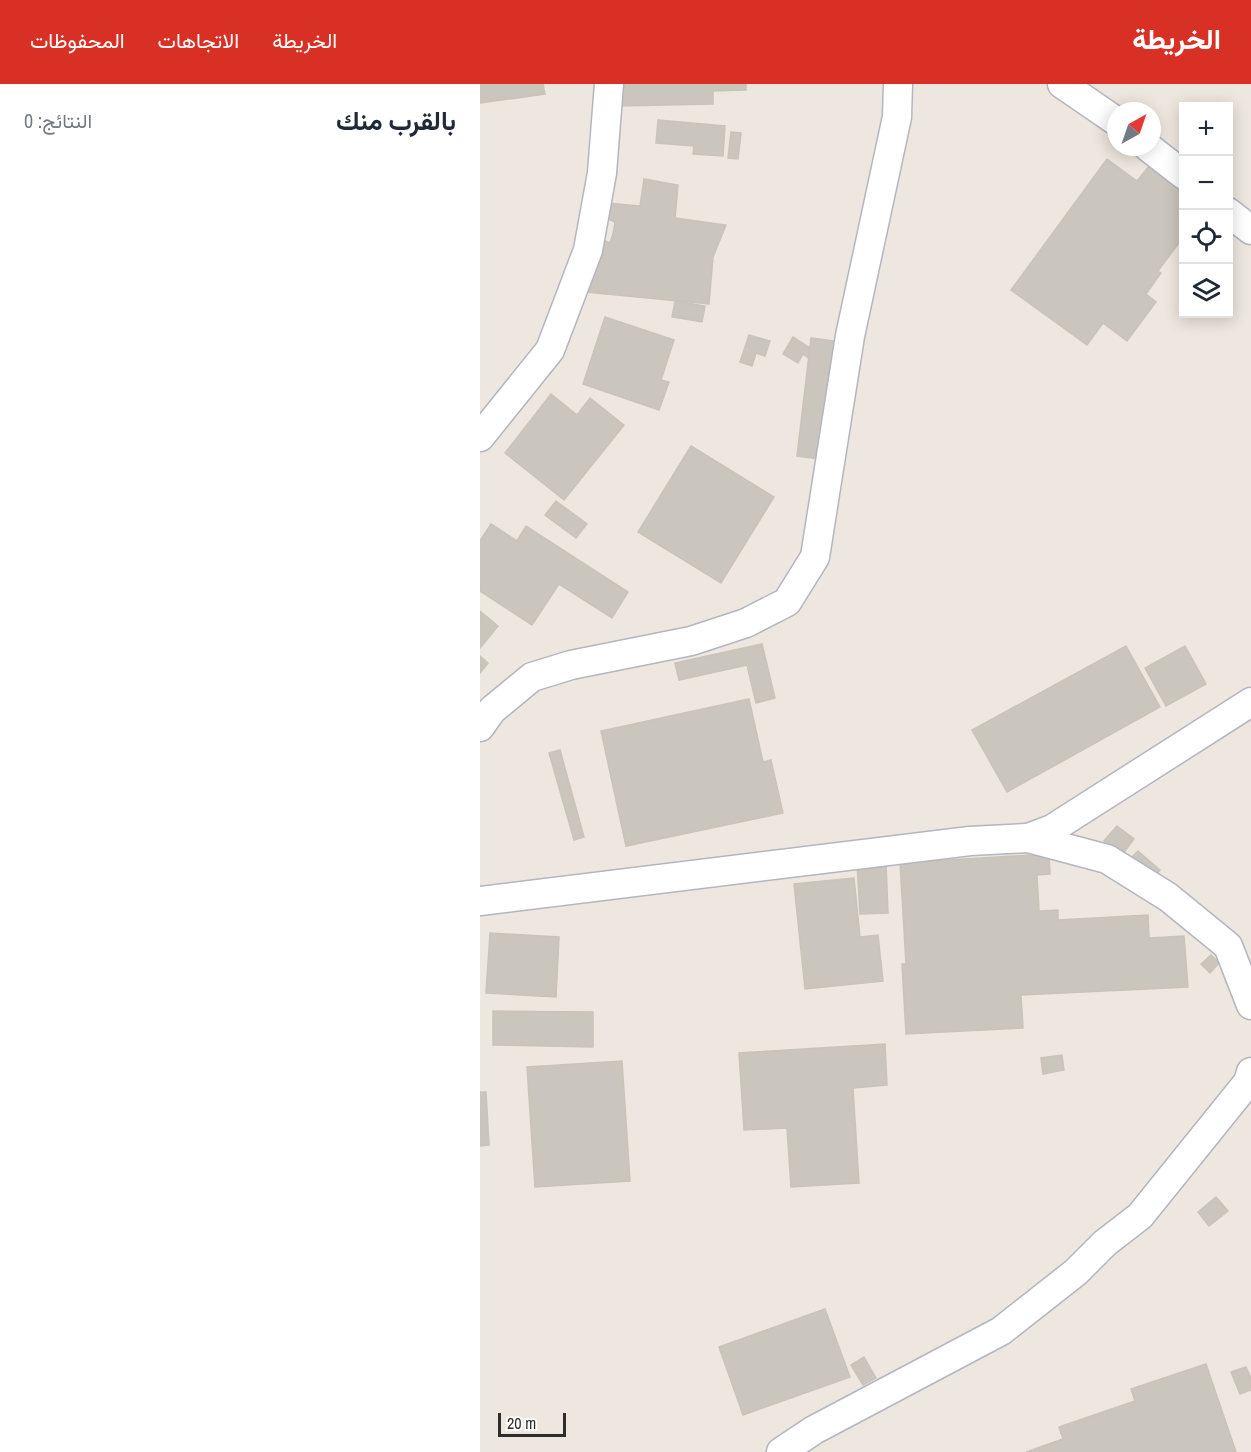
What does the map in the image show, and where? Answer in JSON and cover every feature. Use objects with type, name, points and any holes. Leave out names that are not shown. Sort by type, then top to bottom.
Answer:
[{"type":"street","points":[[480,437],[550,350],[572,295],[588,250],[598,195],[609,84]]},
{"type":"street","points":[[480,727],[492,710],[532,677],[571,665],[691,641],[746,623],[787,602],[815,557],[850,336],[897,117],[898,84]]},
{"type":"street","points":[[1062,84],[1107,115]]},
{"type":"street","points":[[1160,156],[1179,172]]},
{"type":"street","points":[[1233,216],[1251,230]]},
{"type":"street","points":[[480,901],[958,842],[1028,838],[1052,829],[1251,702]]},
{"type":"street","points":[[1028,838],[1107,859],[1168,897],[1228,946],[1251,1005]]},
{"type":"street","points":[[781,1452],[813,1430],[1001,1331],[1076,1272],[1105,1243],[1140,1216],[1241,1091],[1251,1072]]},
{"type":"building","points":[[480,84],[543,84],[545,94],[480,103]]},
{"type":"building","points":[[618,84],[746,84],[746,90],[713,91],[713,104],[619,106]]},
{"type":"building","points":[[658,120],[725,126],[723,156],[693,154],[694,146],[656,143]]},
{"type":"building","points":[[731,132],[741,133],[738,159],[728,158]]},
{"type":"building","points":[[1107,159],[1137,181],[1149,166],[1179,188],[1179,243],[1158,271],[1161,273],[1146,294],[1156,302],[1127,341],[1103,323],[1087,345],[1011,290]]},
{"type":"building","points":[[644,179],[678,185],[675,218],[726,225],[713,257],[709,304],[576,291],[598,238],[610,243],[615,222],[602,216],[607,203],[640,206]]},
{"type":"building","points":[[675,301],[705,306],[702,322],[672,317]]},
{"type":"building","points":[[605,317],[674,340],[661,380],[669,382],[659,410],[583,384]]},
{"type":"building","points":[[749,335],[770,341],[765,356],[756,353],[752,366],[740,362]]},
{"type":"building","points":[[793,337],[813,350],[808,358],[803,354],[798,363],[783,354]]},
{"type":"building","points":[[811,338],[841,342],[827,460],[797,456]]},
{"type":"building","points":[[551,394],[577,415],[590,398],[624,425],[564,500],[505,453]]},
{"type":"building","points":[[691,446],[774,497],[721,583],[638,532]]},
{"type":"building","points":[[556,501],[587,524],[576,538],[545,515]]},
{"type":"building","points":[[491,524],[517,541],[526,526],[628,592],[612,618],[559,584],[532,625],[480,591],[480,541]]},
{"type":"building","points":[[480,611],[498,626],[480,648]]},
{"type":"building","points":[[762,644],[775,698],[756,703],[747,665],[679,680],[675,663]]},
{"type":"building","points":[[1126,646],[1160,707],[1007,792],[972,730]]},
{"type":"building","points":[[1185,646],[1206,684],[1166,706],[1145,668]]},
{"type":"building","points":[[480,656],[488,663],[480,673]]},
{"type":"building","points":[[749,699],[763,762],[771,760],[783,813],[626,846],[601,731]]},
{"type":"building","points":[[560,750],[584,837],[574,840],[549,753]]},
{"type":"building","points":[[1117,826],[1134,839],[1122,855],[1104,841]]},
{"type":"building","points":[[1138,851],[1160,870],[1153,879],[1130,859]]},
{"type":"building","points":[[1049,854],[1050,874],[1037,875],[1039,911],[1058,910],[1058,920],[1148,915],[1149,938],[1184,936],[1188,987],[1021,995],[1023,1028],[906,1034],[902,964],[906,964],[900,863]]},
{"type":"building","points":[[886,862],[888,913],[860,914],[857,863]]},
{"type":"building","points":[[854,878],[860,937],[878,935],[883,981],[805,989],[794,884]]},
{"type":"building","points":[[490,933],[559,937],[556,997],[486,993]]},
{"type":"building","points":[[1211,955],[1219,963],[1210,973],[1201,964]]},
{"type":"building","points":[[493,1011],[593,1012],[593,1047],[493,1045]]},
{"type":"building","points":[[885,1044],[887,1085],[853,1088],[859,1183],[791,1187],[787,1128],[744,1130],[739,1053]]},
{"type":"building","points":[[1062,1055],[1064,1070],[1043,1074],[1041,1058]]},
{"type":"building","points":[[622,1061],[630,1181],[535,1187],[527,1067]]},
{"type":"building","points":[[480,1092],[486,1092],[489,1145],[480,1146]]},
{"type":"building","points":[[1216,1197],[1228,1211],[1209,1226],[1198,1212]]},
{"type":"building","points":[[825,1309],[850,1377],[743,1415],[719,1347]]},
{"type":"building","points":[[864,1357],[876,1378],[863,1385],[851,1365]]},
{"type":"building","points":[[1206,1364],[1236,1452],[1026,1452],[1063,1439],[1059,1427],[1135,1401],[1131,1389]]},
{"type":"building","points":[[1246,1367],[1251,1378],[1251,1390],[1240,1394],[1231,1372]]}]
